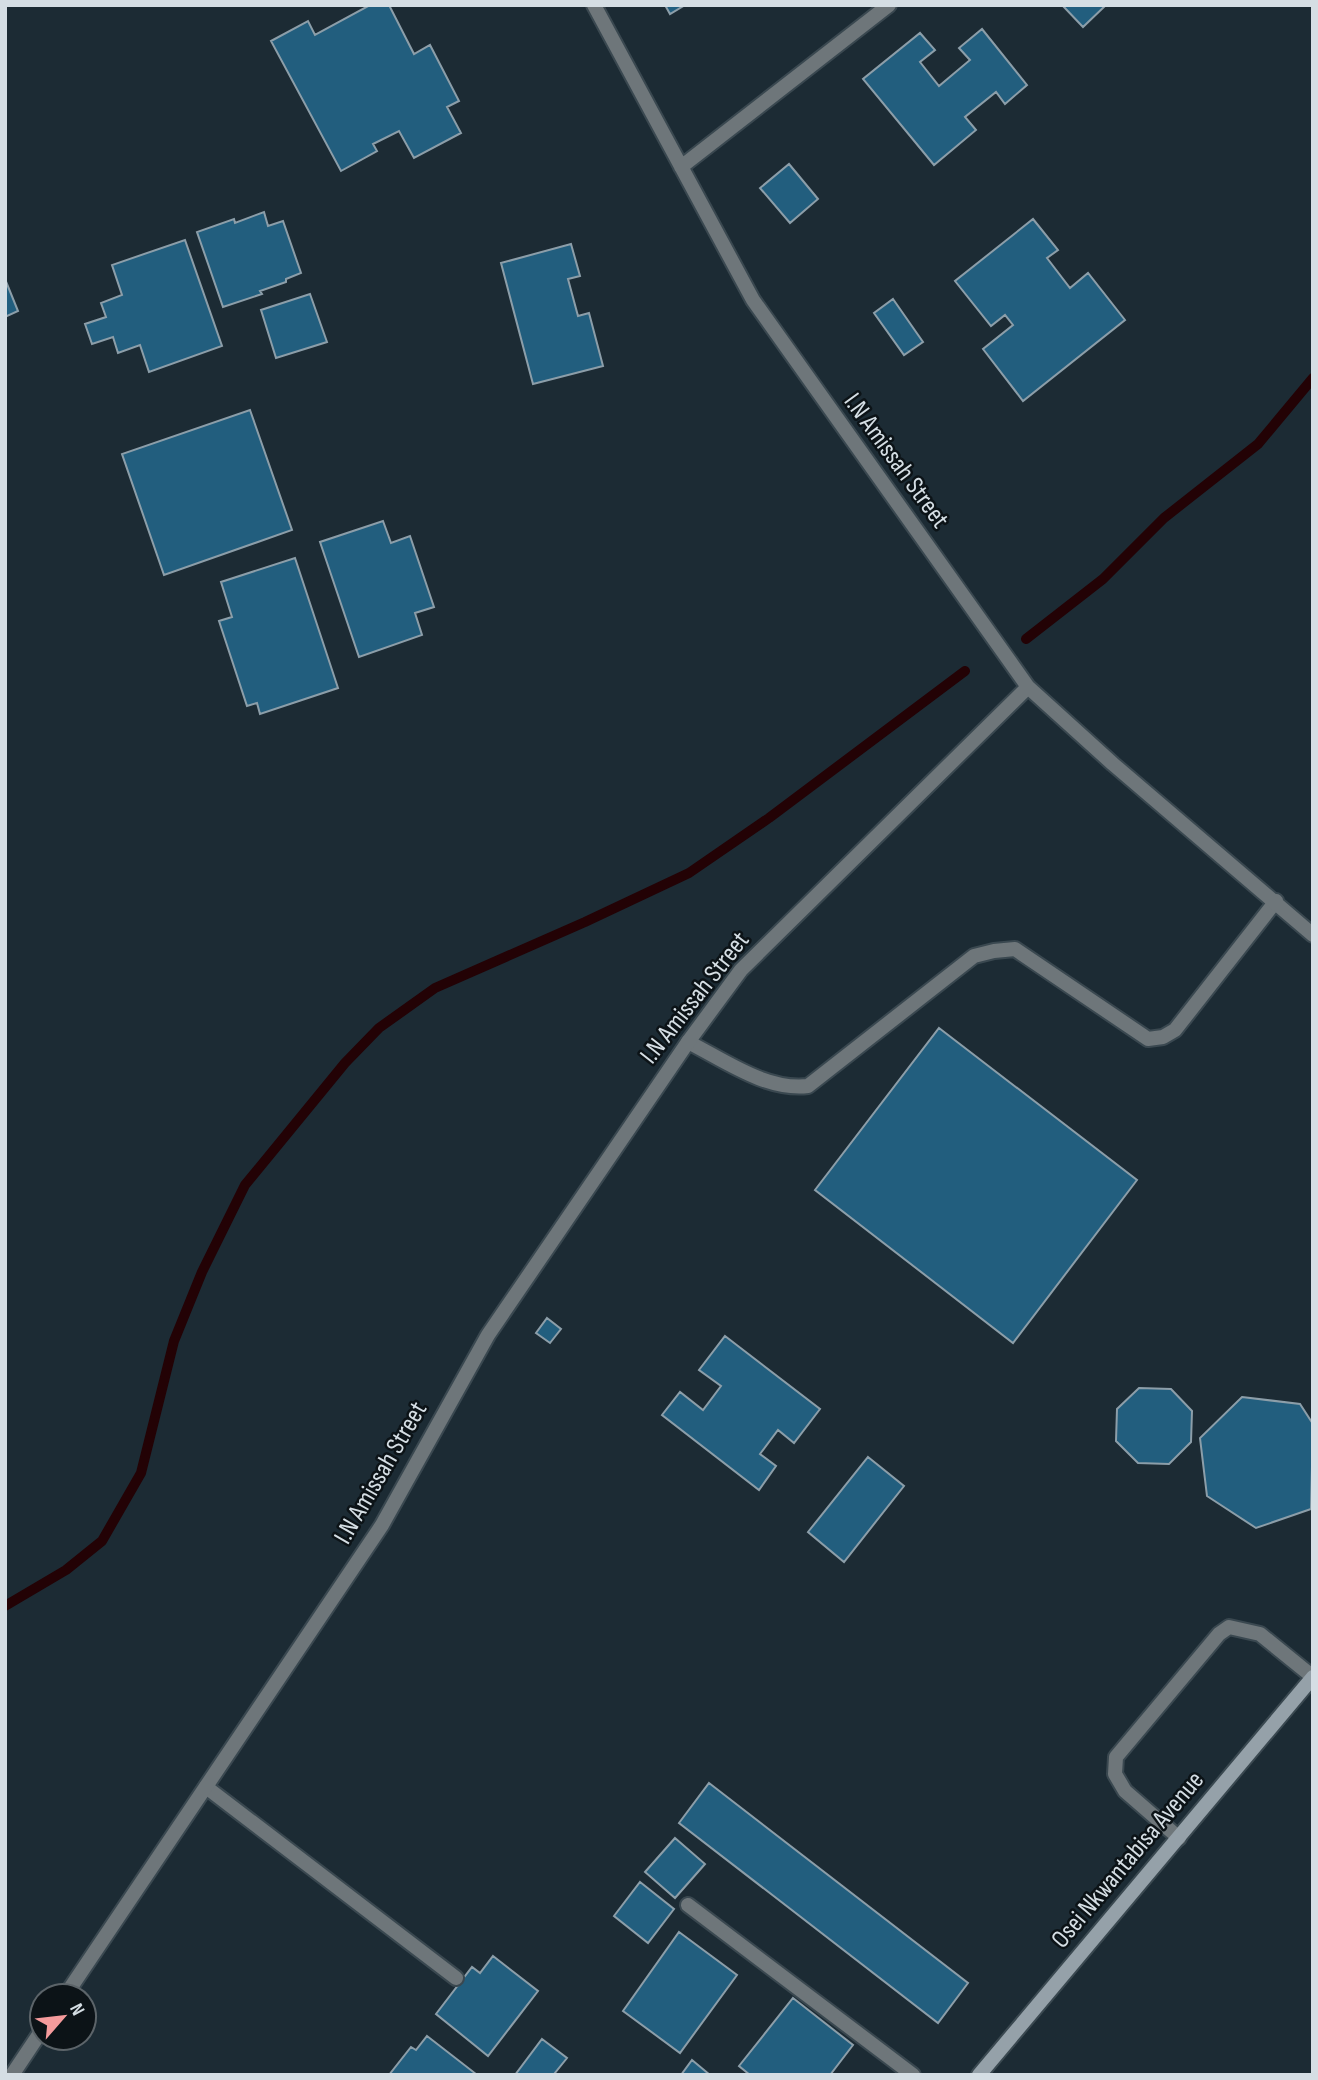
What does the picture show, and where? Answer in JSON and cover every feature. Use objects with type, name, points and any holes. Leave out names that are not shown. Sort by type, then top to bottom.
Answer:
[{"type":"street","name":"I.N Amissah Street","points":[[74,1982],[382,1525],[488,1335],[688,1042],[741,970],[1028,687],[753,300],[594,5]]},
{"type":"street","points":[[681,167],[888,5]]},
{"type":"street","points":[[1028,687],[1113,764],[1313,935]]},
{"type":"street","points":[[688,1042],[763,1080],[794,1088],[808,1086],[974,956],[1015,949],[1148,1039],[1163,1037],[1175,1030],[1276,901]]},
{"type":"street","points":[[1179,1838],[1125,1791],[1115,1774],[1116,1757],[1124,1747],[1219,1634],[1229,1627],[1260,1634],[1313,1677]]},
{"type":"street","name":"Osei Nkwantabisa Avenue","points":[[985,2073],[1313,1677]]},
{"type":"street","points":[[206,1787],[456,1978]]},
{"type":"street","points":[[688,1905],[913,2075]]},
{"type":"street","points":[[12,2075],[28,2051]]},
{"type":"building","points":[[370,5],[389,5],[414,54],[430,45],[459,101],[447,107],[461,133],[414,158],[399,131],[373,144],[377,151],[341,171],[271,41],[308,21],[315,35]]},
{"type":"building","points":[[665,5],[685,5],[670,14]]},
{"type":"building","points":[[1062,5],[1106,5],[1083,27]]},
{"type":"building","points":[[982,29],[1027,85],[1005,104],[996,92],[965,117],[976,130],[934,165],[863,79],[920,33],[935,50],[920,62],[939,86],[970,60],[959,48]]},
{"type":"building","points":[[789,164],[818,199],[790,223],[760,188]]},
{"type":"building","points":[[264,212],[268,226],[283,221],[301,273],[286,279],[286,282],[260,291],[262,294],[223,307],[197,232],[234,219],[235,223]]},
{"type":"building","points":[[1033,219],[1058,250],[1047,258],[1070,288],[1088,273],[1125,320],[1023,401],[983,349],[1013,325],[1005,315],[991,326],[955,281]]},
{"type":"building","points":[[185,240],[222,346],[149,372],[140,345],[118,353],[113,337],[92,344],[85,324],[106,317],[101,303],[122,295],[112,265]]},
{"type":"building","points":[[571,244],[580,276],[568,279],[578,316],[589,313],[603,366],[533,384],[501,263]]},
{"type":"building","points":[[5,279],[18,311],[5,317]]},
{"type":"building","points":[[310,294],[327,342],[276,358],[261,310]]},
{"type":"building","points":[[893,299],[923,342],[904,355],[874,313]]},
{"type":"building","points":[[250,410],[292,530],[164,575],[122,454]]},
{"type":"building","points":[[383,521],[391,543],[410,536],[434,607],[415,613],[422,635],[359,657],[320,542]]},
{"type":"building","points":[[295,558],[338,688],[260,714],[257,703],[247,706],[219,621],[232,617],[221,582]]},
{"type":"building","points":[[939,1028],[1137,1180],[1013,1343],[815,1190]]},
{"type":"building","points":[[547,1318],[561,1329],[550,1343],[536,1333]]},
{"type":"building","points":[[725,1336],[820,1409],[794,1443],[778,1430],[760,1454],[776,1466],[759,1490],[662,1415],[680,1392],[703,1410],[721,1386],[699,1370]]},
{"type":"building","points":[[1139,1388],[1171,1389],[1192,1411],[1191,1442],[1169,1464],[1138,1463],[1116,1441],[1117,1409]]},
{"type":"building","points":[[1242,1397],[1300,1404],[1313,1424],[1311,1509],[1256,1528],[1207,1496],[1200,1438]]},
{"type":"building","points":[[868,1457],[904,1486],[844,1562],[808,1532]]},
{"type":"building","points":[[709,1783],[968,1983],[938,2023],[679,1823]]},
{"type":"building","points":[[675,1838],[705,1864],[675,1898],[645,1872]]},
{"type":"building","points":[[640,1882],[674,1909],[648,1943],[614,1916]]},
{"type":"building","points":[[679,1932],[737,1975],[680,2053],[623,2011]]},
{"type":"building","points":[[493,1956],[538,1991],[488,2056],[436,2014],[472,1967],[480,1973]]},
{"type":"building","points":[[793,1998],[853,2045],[830,2075],[750,2075],[739,2066]]},
{"type":"building","points":[[427,2036],[476,2074],[389,2075],[411,2047],[416,2050]]},
{"type":"building","points":[[542,2039],[567,2058],[555,2073],[557,2075],[515,2075]]},
{"type":"building","points":[[692,2060],[710,2075],[681,2075]]},
{"type":"waterway","points":[[1026,639],[1103,579],[1164,518],[1258,444],[1313,378]]},
{"type":"waterway","points":[[5,1606],[66,1570],[102,1541],[141,1473],[174,1341],[202,1272],[245,1185],[345,1063],[379,1028],[435,988],[689,873],[769,818],[965,671]]}]
